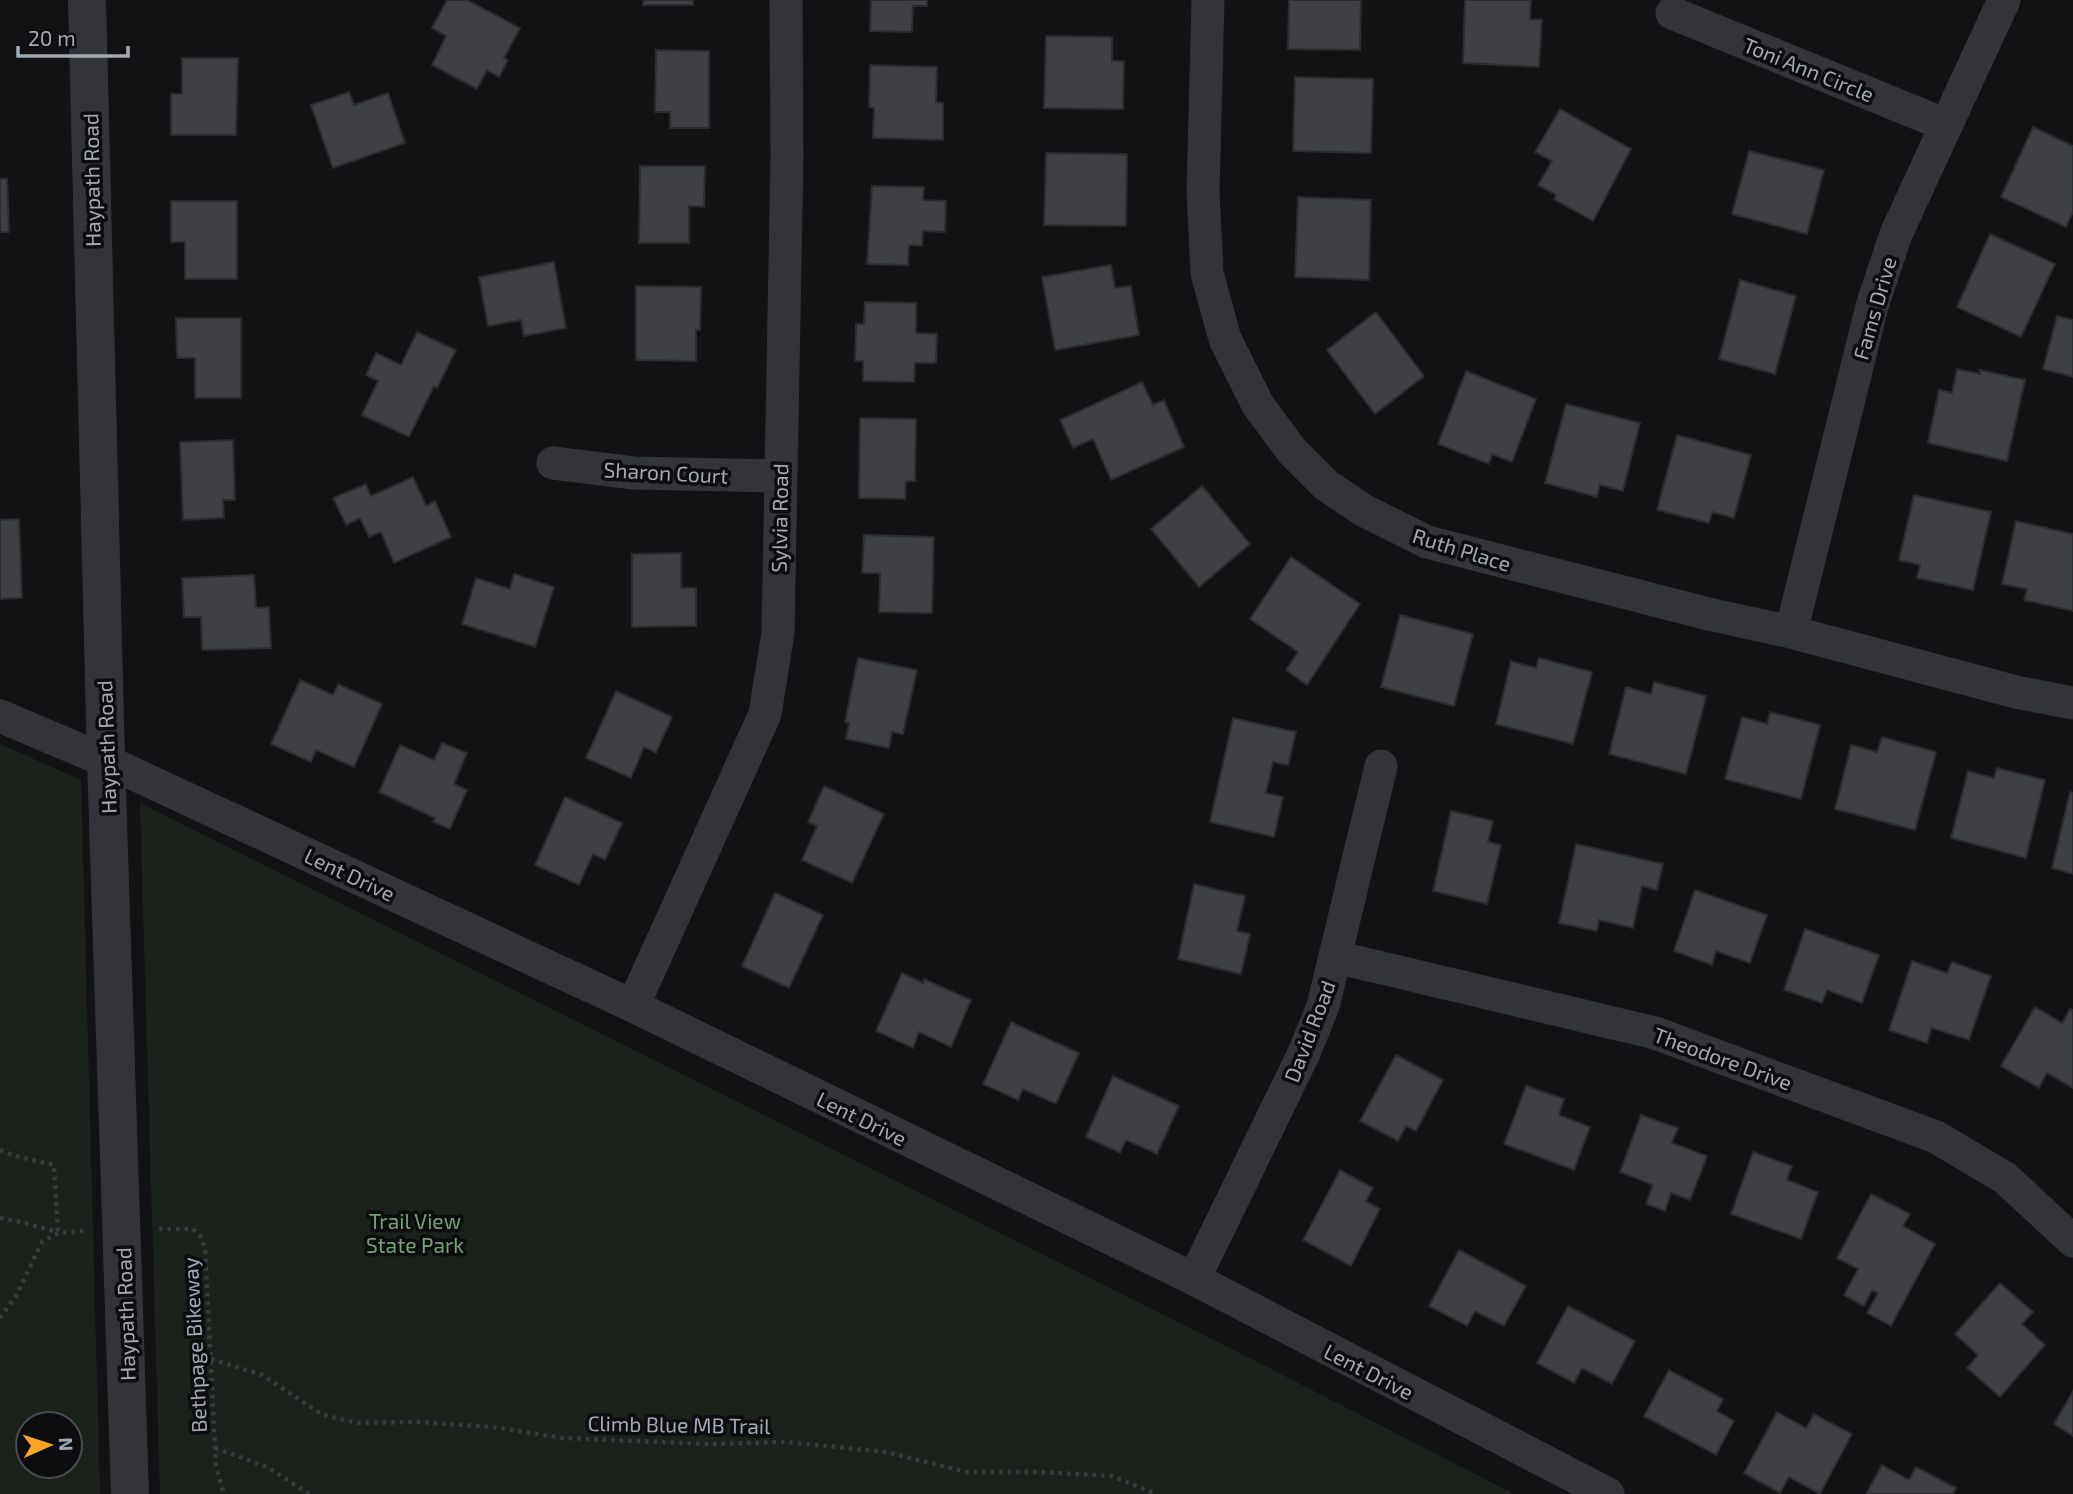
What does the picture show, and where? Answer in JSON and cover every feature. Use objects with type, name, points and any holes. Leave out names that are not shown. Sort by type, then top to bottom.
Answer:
[{"type":"street","name":"Haypath Road","points":[[87,0],[106,761],[130,1494]]},
{"type":"street","name":"Sylvia Road","points":[[633,1006],[765,714],[778,633],[787,158],[786,0]]},
{"type":"street","name":"Ruth Place","points":[[1208,0],[1203,192],[1207,273],[1225,339],[1258,405],[1292,451],[1326,485],[1363,510],[1427,542],[1700,612],[1791,632],[2016,692],[2073,703]]},
{"type":"street","name":"Fams Drive","points":[[1791,632],[1872,306],[1896,234],[2004,0]]},
{"type":"street","name":"Toni Ann Circle","points":[[1672,13],[1946,125]]},
{"type":"street","name":"Sharon Court","points":[[553,463],[634,473],[779,476]]},
{"type":"street","name":"Lent Drive","points":[[0,716],[106,761],[633,1006],[1194,1279],[1608,1494]]},
{"type":"street","name":"David Road","points":[[1194,1279],[1304,1053],[1323,1006],[1381,766]]},
{"type":"street","name":"Theodore Drive","points":[[1336,957],[1655,1032],[1936,1137],[2005,1178],[2073,1241]]},
{"type":"path","points":[[0,1150],[54,1166],[58,1233],[42,1242],[16,1296],[0,1318]]},
{"type":"path","name":"Bethpage Bikeway","points":[[0,1218],[58,1233],[193,1229],[201,1237],[205,1248],[216,1467],[224,1494]]},
{"type":"path","name":"Climb Blue MB Trail","points":[[211,1359],[262,1376],[323,1415],[358,1423],[415,1422],[493,1427],[563,1438],[710,1444],[786,1442],[886,1452],[967,1472],[1112,1476],[1156,1494]]},
{"type":"path","points":[[215,1448],[267,1467],[309,1494]]},
{"type":"green space","points":[[0,744],[81,780],[100,1494],[0,1494]]},
{"type":"green space","name":"Trail View State Park","points":[[140,803],[1242,1354],[1514,1494],[160,1494]]},
{"type":"building","points":[[447,0],[467,0],[520,28],[504,58],[508,60],[499,77],[487,70],[477,89],[432,65],[446,36],[432,28]]},
{"type":"building","points":[[644,0],[693,0],[693,5],[643,5]]},
{"type":"building","points":[[871,0],[927,0],[927,6],[913,6],[912,32],[870,31]]},
{"type":"building","points":[[1289,0],[1361,0],[1360,50],[1288,49]]},
{"type":"building","points":[[1465,0],[1531,0],[1530,19],[1542,20],[1539,67],[1463,63]]},
{"type":"building","points":[[1046,36],[1112,37],[1112,61],[1124,61],[1123,109],[1044,108]]},
{"type":"building","points":[[656,50],[709,51],[709,128],[670,128],[670,112],[655,112]]},
{"type":"building","points":[[182,58],[238,58],[236,135],[171,135],[171,94],[182,94]]},
{"type":"building","points":[[870,65],[937,67],[936,102],[943,103],[943,140],[873,138],[874,108],[869,107]]},
{"type":"building","points":[[1295,77],[1373,79],[1371,153],[1293,151]]},
{"type":"building","points":[[349,92],[354,105],[388,93],[405,143],[333,168],[311,105]]},
{"type":"building","points":[[1560,109],[1631,149],[1593,221],[1554,199],[1556,195],[1538,185],[1552,161],[1535,152]]},
{"type":"building","points":[[2033,127],[2073,146],[2073,212],[2066,227],[2001,197]]},
{"type":"building","points":[[1749,151],[1824,170],[1807,234],[1732,214]]},
{"type":"building","points":[[1046,153],[1127,154],[1126,226],[1044,225]]},
{"type":"building","points":[[640,166],[705,166],[704,207],[689,206],[689,243],[639,243]]},
{"type":"building","points":[[0,179],[7,179],[9,232],[0,232]]},
{"type":"building","points":[[872,186],[924,187],[923,200],[946,201],[945,232],[923,231],[922,246],[909,245],[908,265],[867,264]]},
{"type":"building","points":[[1298,197],[1371,200],[1369,280],[1295,277]]},
{"type":"building","points":[[171,201],[237,201],[237,279],[185,279],[185,242],[171,242]]},
{"type":"building","points":[[1990,234],[2055,264],[2021,337],[1957,307]]},
{"type":"building","points":[[554,262],[566,328],[524,336],[521,320],[488,326],[479,277]]},
{"type":"building","points":[[1111,265],[1115,288],[1131,286],[1139,335],[1055,350],[1042,277]]},
{"type":"building","points":[[1740,280],[1796,296],[1775,374],[1719,359]]},
{"type":"building","points":[[636,286],[701,287],[696,361],[636,360]]},
{"type":"building","points":[[865,302],[916,303],[916,333],[937,334],[936,363],[915,363],[914,382],[863,381],[863,361],[855,361],[856,324],[864,324]]},
{"type":"building","points":[[1376,312],[1424,376],[1375,414],[1327,350]]},
{"type":"building","points":[[2057,316],[2073,320],[2073,377],[2043,369]]},
{"type":"building","points":[[176,318],[241,318],[241,398],[195,398],[195,358],[177,358]]},
{"type":"building","points":[[417,332],[456,350],[437,388],[434,386],[409,437],[362,415],[378,381],[366,375],[376,353],[401,365]]},
{"type":"building","points":[[1957,369],[1980,374],[1980,370],[2025,380],[2007,461],[1928,443],[1939,390],[1952,393]]},
{"type":"building","points":[[1466,371],[1536,399],[1512,462],[1492,454],[1489,464],[1438,444]]},
{"type":"building","points":[[1142,382],[1153,405],[1164,400],[1184,447],[1111,480],[1093,439],[1073,448],[1060,420]]},
{"type":"building","points":[[1566,404],[1640,423],[1623,491],[1600,485],[1597,497],[1545,483]]},
{"type":"building","points":[[860,418],[916,419],[915,481],[906,481],[905,499],[859,498]]},
{"type":"building","points":[[1677,435],[1751,455],[1734,518],[1712,512],[1709,523],[1657,510]]},
{"type":"building","points":[[233,440],[235,500],[223,500],[224,518],[183,520],[180,442]]},
{"type":"building","points":[[413,477],[426,506],[435,501],[451,537],[394,563],[381,532],[369,537],[360,518],[346,525],[333,498],[366,484],[371,496]]},
{"type":"building","points":[[1202,486],[1250,544],[1199,587],[1151,529]]},
{"type":"building","points":[[1914,495],[1991,512],[1973,590],[1917,578],[1920,565],[1899,560]]},
{"type":"building","points":[[19,519],[22,598],[0,599],[0,520]]},
{"type":"building","points":[[2016,521],[2073,534],[2073,611],[2024,600],[2027,589],[2002,584]]},
{"type":"building","points":[[864,535],[934,537],[932,613],[879,612],[880,573],[862,573]]},
{"type":"building","points":[[681,553],[681,588],[696,588],[696,626],[632,627],[632,554]]},
{"type":"building","points":[[1291,557],[1360,604],[1307,685],[1286,670],[1298,652],[1250,619]]},
{"type":"building","points":[[514,574],[554,587],[535,647],[462,624],[476,578],[510,589]]},
{"type":"building","points":[[254,575],[256,608],[269,607],[271,648],[202,650],[201,617],[184,617],[182,578]]},
{"type":"building","points":[[1400,615],[1473,634],[1454,706],[1381,687]]},
{"type":"building","points":[[858,658],[917,670],[903,734],[892,732],[889,748],[846,739],[849,723],[845,722]]},
{"type":"building","points":[[1539,658],[1592,672],[1573,744],[1496,724],[1511,661],[1536,668]]},
{"type":"building","points":[[300,680],[333,695],[338,684],[382,704],[354,767],[316,750],[311,762],[271,744]]},
{"type":"building","points":[[1654,682],[1706,696],[1686,774],[1609,754],[1626,687],[1651,694]]},
{"type":"building","points":[[616,691],[672,717],[656,753],[644,747],[631,778],[586,758]]},
{"type":"building","points":[[1770,712],[1820,725],[1801,799],[1725,779],[1742,717],[1767,724]]},
{"type":"building","points":[[1233,718],[1296,732],[1288,765],[1273,762],[1266,793],[1283,797],[1274,837],[1210,822]]},
{"type":"building","points":[[1882,737],[1936,752],[1915,830],[1835,809],[1851,745],[1877,752]]},
{"type":"building","points":[[442,743],[467,753],[454,784],[467,790],[450,829],[433,822],[435,818],[379,792],[400,745],[434,760]]},
{"type":"building","points":[[1997,768],[2045,780],[2026,858],[1951,838],[1968,771],[1994,778]]},
{"type":"building","points":[[824,786],[884,814],[852,883],[802,860],[817,826],[808,822]]},
{"type":"building","points":[[2070,792],[2073,793],[2073,874],[2052,868]]},
{"type":"building","points":[[565,797],[622,823],[605,860],[593,854],[579,885],[535,865]]},
{"type":"building","points":[[1451,811],[1493,821],[1488,842],[1501,845],[1487,904],[1433,891]]},
{"type":"building","points":[[1576,844],[1663,864],[1657,890],[1642,886],[1633,928],[1599,920],[1597,931],[1559,923]]},
{"type":"building","points":[[1194,884],[1245,896],[1237,931],[1250,934],[1241,974],[1178,959]]},
{"type":"building","points":[[1695,890],[1767,915],[1750,963],[1716,951],[1712,965],[1674,951]]},
{"type":"building","points":[[775,893],[823,915],[789,988],[742,966]]},
{"type":"building","points":[[1805,929],[1879,955],[1862,1003],[1827,990],[1822,1003],[1784,990]]},
{"type":"building","points":[[1912,961],[1947,973],[1952,962],[1991,976],[1969,1040],[1932,1028],[1927,1043],[1889,1030]]},
{"type":"building","points":[[902,973],[923,983],[924,979],[971,1000],[951,1047],[919,1032],[913,1048],[876,1031]]},
{"type":"building","points":[[2035,1007],[2062,1023],[2070,1009],[2073,1010],[2073,1088],[2047,1073],[2039,1088],[2001,1066]]},
{"type":"building","points":[[1011,1022],[1079,1053],[1056,1104],[1023,1089],[1018,1100],[983,1084]]},
{"type":"building","points":[[1396,1055],[1443,1080],[1416,1131],[1406,1126],[1398,1141],[1360,1121]]},
{"type":"building","points":[[1113,1076],[1179,1106],[1157,1154],[1126,1140],[1120,1153],[1086,1137]]},
{"type":"building","points":[[1526,1086],[1564,1099],[1559,1115],[1590,1127],[1574,1170],[1504,1144]]},
{"type":"building","points":[[1641,1115],[1678,1128],[1672,1143],[1707,1156],[1690,1200],[1671,1193],[1665,1211],[1646,1204],[1653,1185],[1620,1172]]},
{"type":"building","points":[[1753,1152],[1792,1166],[1787,1180],[1818,1192],[1801,1239],[1731,1214]]},
{"type":"building","points":[[1340,1170],[1373,1188],[1366,1201],[1380,1209],[1351,1266],[1303,1240]]},
{"type":"building","points":[[1871,1194],[1910,1214],[1903,1226],[1935,1244],[1891,1326],[1867,1313],[1878,1293],[1872,1290],[1864,1306],[1844,1295],[1858,1269],[1837,1258]]},
{"type":"building","points":[[1459,1250],[1526,1286],[1504,1326],[1475,1311],[1467,1326],[1429,1306]]},
{"type":"building","points":[[2000,1283],[2033,1312],[2022,1324],[2045,1345],[2000,1397],[1967,1368],[1978,1355],[1955,1334]]},
{"type":"building","points":[[1568,1306],[1635,1341],[1612,1384],[1582,1368],[1574,1383],[1537,1363]]},
{"type":"building","points":[[1669,1370],[1723,1399],[1717,1411],[1734,1421],[1716,1455],[1644,1416]]},
{"type":"building","points":[[2073,1391],[2073,1436],[2054,1424]]},
{"type":"building","points":[[1777,1412],[1806,1428],[1814,1414],[1852,1434],[1820,1494],[1789,1477],[1780,1493],[1744,1473]]},
{"type":"building","points":[[1882,1465],[1909,1480],[1916,1467],[1956,1488],[1953,1494],[1866,1494]]}]
